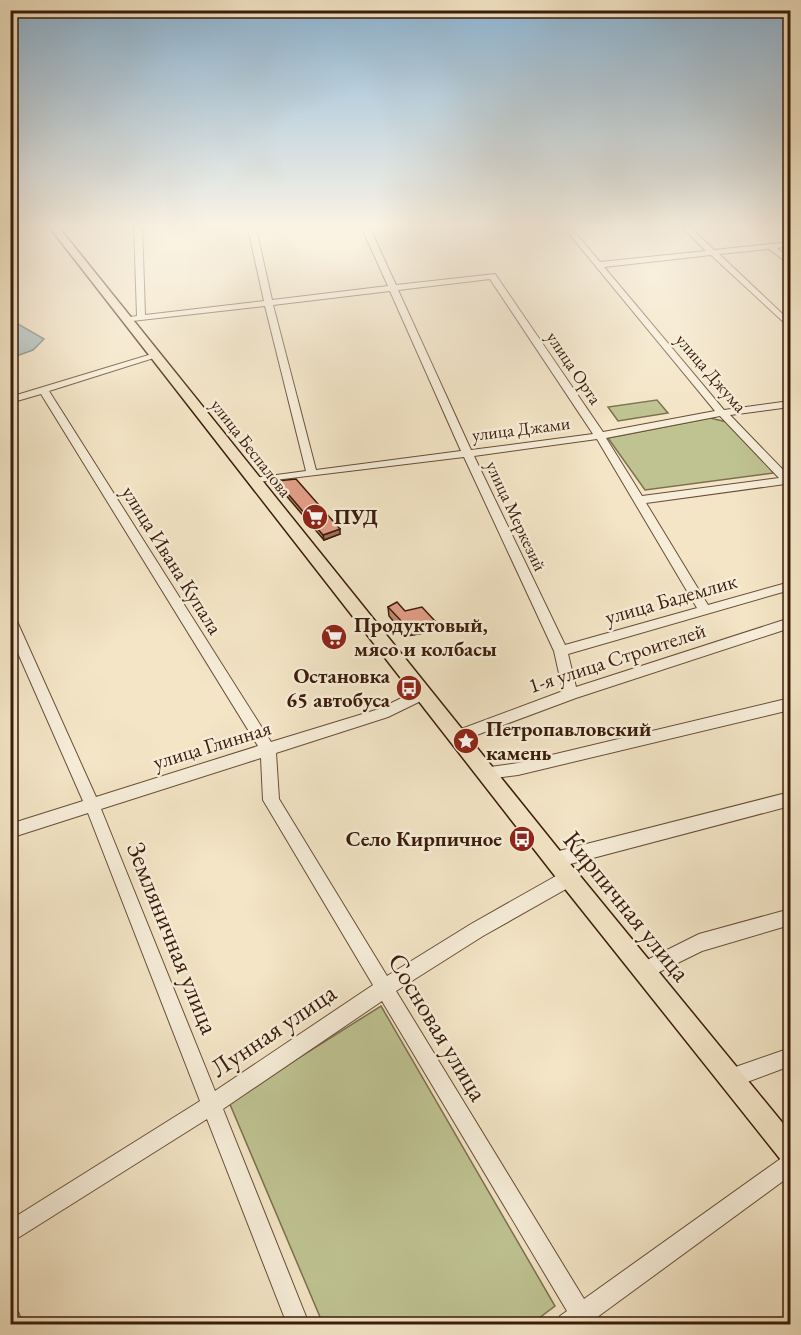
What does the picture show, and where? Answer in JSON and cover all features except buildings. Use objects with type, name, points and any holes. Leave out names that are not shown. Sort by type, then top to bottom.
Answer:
[{"type":"main road","name":"улица Беспалова","points":[[100,286],[424,693]]},
{"type":"main road","name":"Кирпичная улица","points":[[424,693],[643,971],[790,1151]]},
{"type":"street","points":[[140,286],[141,318]]},
{"type":"street","points":[[265,286],[312,472]]},
{"type":"street","name":"улица Орта","points":[[126,320],[408,286]]},
{"type":"street","name":"улица Орта","points":[[499,286],[600,436],[704,609]]},
{"type":"street","name":"улица Джума","points":[[617,286],[722,413],[790,481]]},
{"type":"street","points":[[748,286],[790,325]]},
{"type":"street","name":"улица Меркезий","points":[[394,288],[467,453],[561,651],[571,694]]},
{"type":"street","points":[[10,400],[155,356]]},
{"type":"street","name":"улица Ивана Купала","points":[[43,390],[268,750]]},
{"type":"street","name":"улица Джами","points":[[254,481],[600,436],[722,413],[790,404]]},
{"type":"street","points":[[638,500],[790,481]]},
{"type":"street","name":"улица Бадемлик","points":[[561,651],[790,586]]},
{"type":"street","name":"Земляничная улица","points":[[10,619],[92,805],[298,1324]]},
{"type":"street","name":"1-я улица Строителей","points":[[458,736],[571,694],[790,623]]},
{"type":"street","name":"улица Глинная","points":[[10,831],[382,713],[424,693]]},
{"type":"street","points":[[488,773],[518,769],[790,704]]},
{"type":"street","name":"Сосновая улица","points":[[268,750],[271,800],[579,1321]]},
{"type":"street","points":[[555,860],[790,799]]},
{"type":"street","name":"Лунная улица","points":[[10,1233],[210,1105],[383,988],[569,878]]},
{"type":"street","points":[[643,971],[699,944],[790,916]]},
{"type":"street","points":[[730,1078],[790,1057]]},
{"type":"street","points":[[579,1321],[790,1164]]},
{"type":"green space","points":[[657,400],[668,413],[618,421],[608,407]]},
{"type":"green space","points":[[710,418],[727,422],[774,473],[645,490],[608,438]]},
{"type":"green space","points":[[381,1006],[555,1306],[531,1324],[323,1324],[229,1102]]},
{"type":"water","points":[[11,320],[44,339],[33,350],[11,358]]},
{"type":"place","name":"ПУД","points":[[315,517]]},
{"type":"place","name":"Продуктовый, мясо и колбасы","points":[[334,637]]},
{"type":"place","name":"Остановка 65 автобуса","points":[[409,688]]},
{"type":"place","name":"Петропавловский камень","points":[[466,741]]},
{"type":"place","name":"Село Кирпичное","points":[[522,839]]}]
